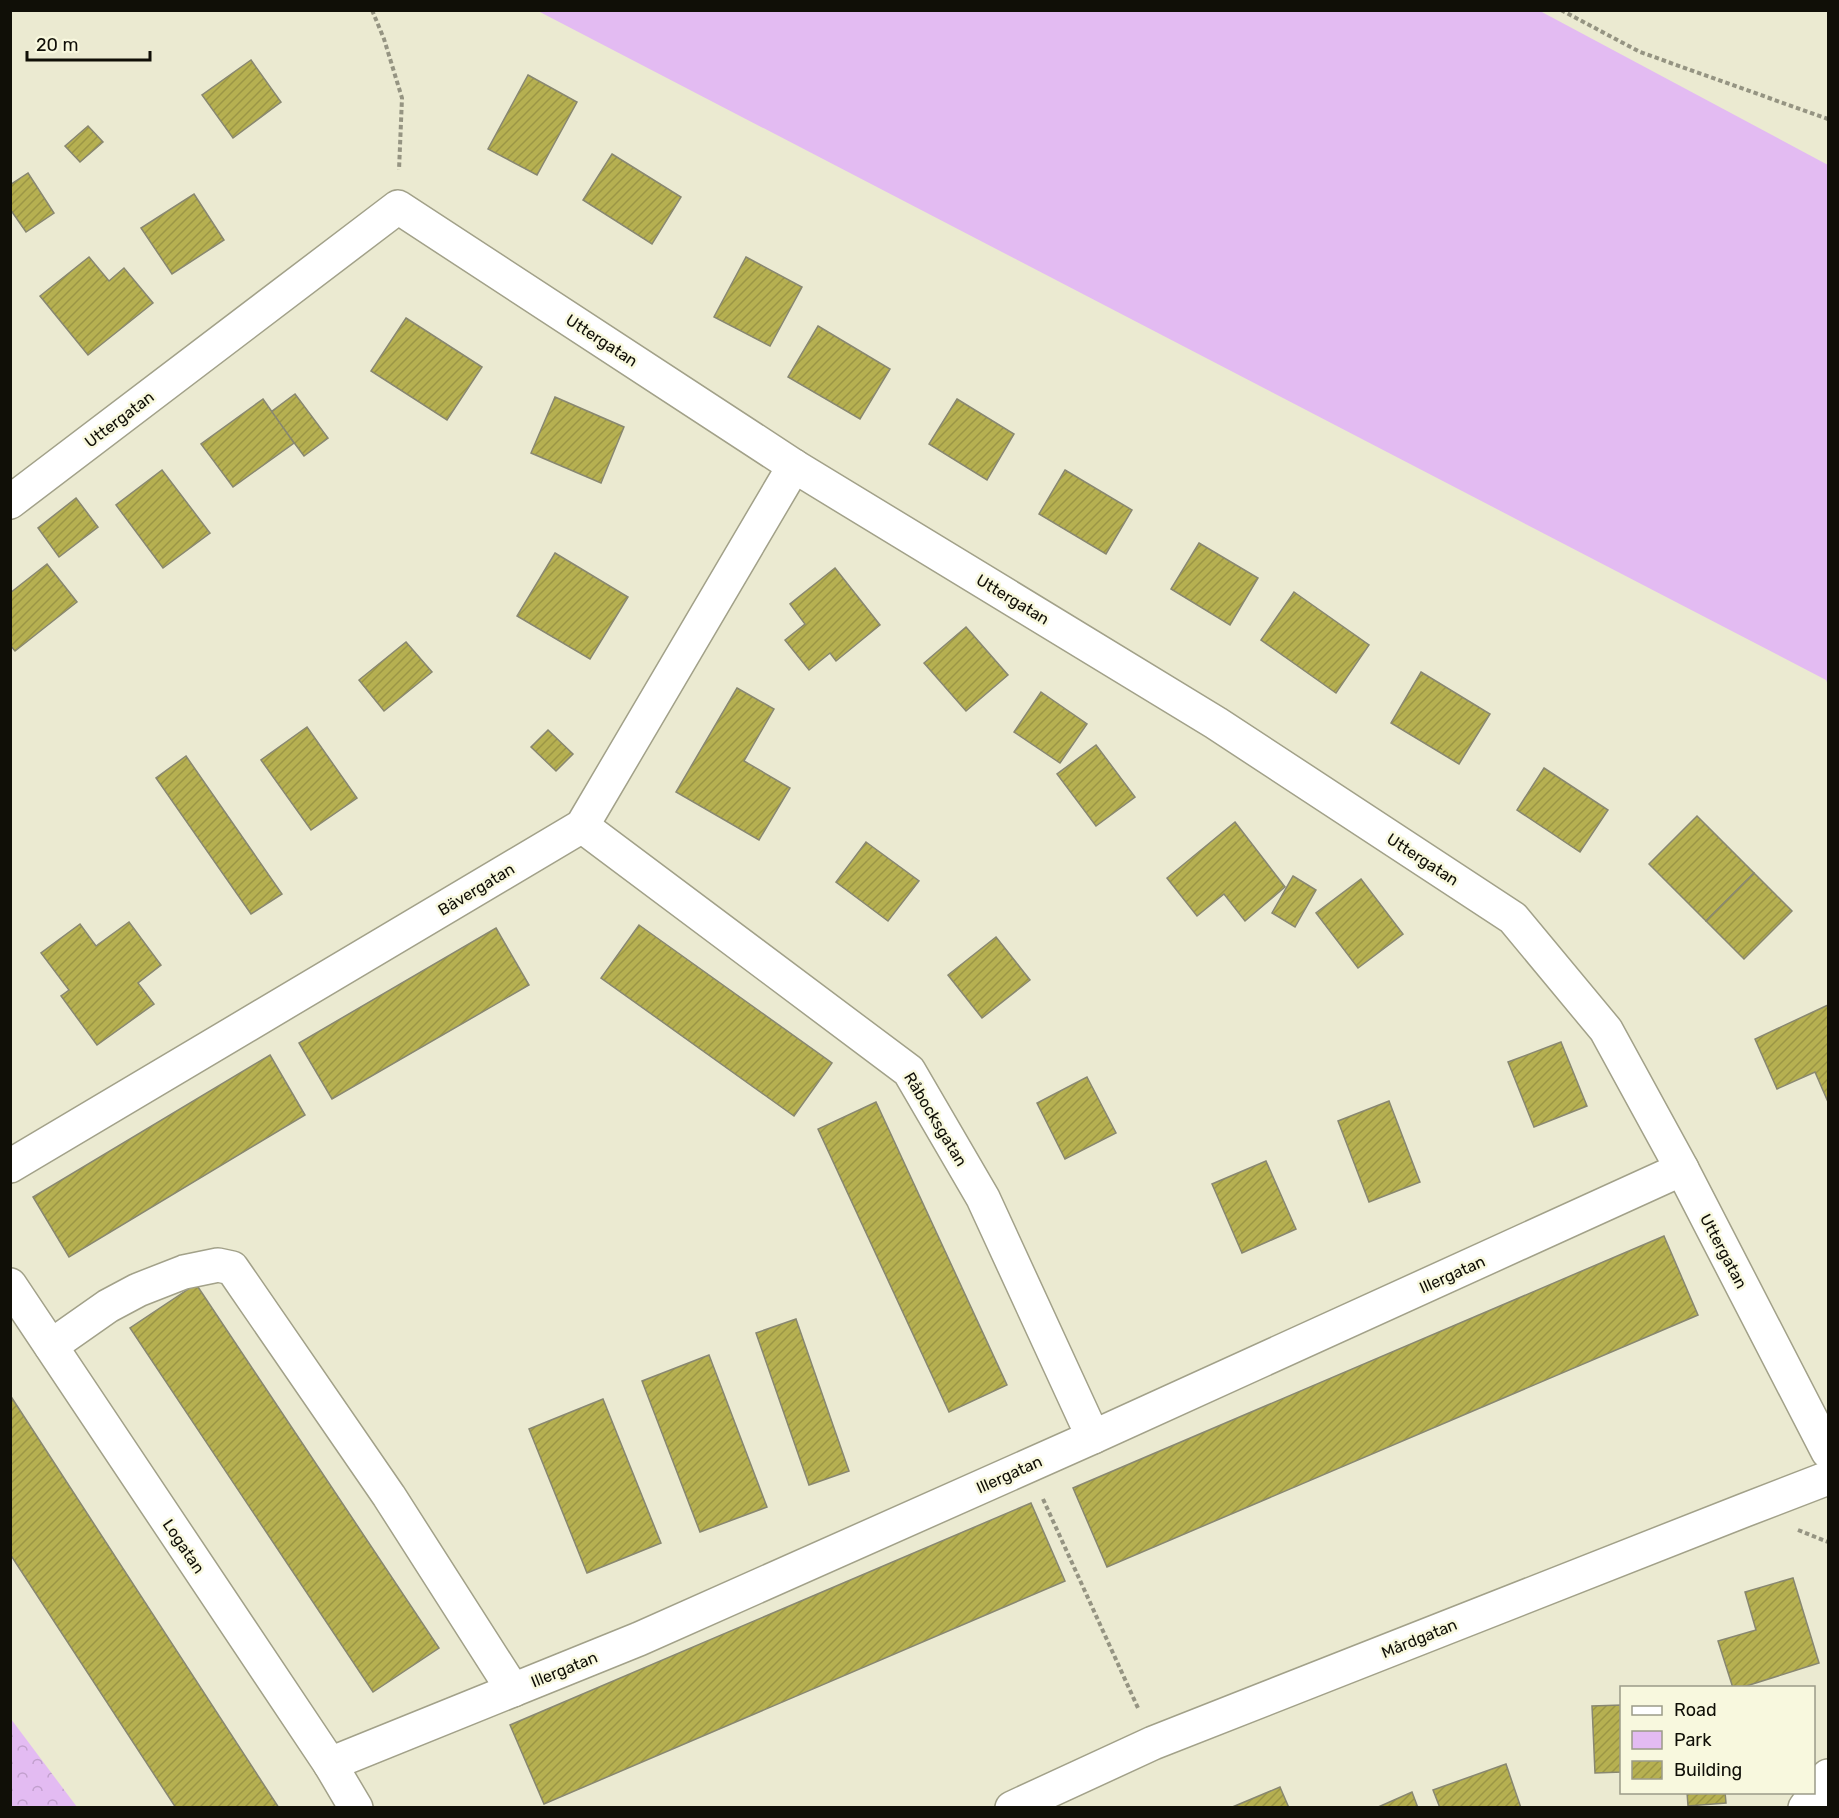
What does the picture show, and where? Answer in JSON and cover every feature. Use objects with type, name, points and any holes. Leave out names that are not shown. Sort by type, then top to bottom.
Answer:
[{"type":"street","name":"Uttergatan","points":[[10,502],[398,207],[794,466],[1216,723],[1513,918],[1606,1030],[1682,1169],[1828,1452]]},
{"type":"street","name":"Bävergatan","points":[[10,1166],[582,825],[794,466]]},
{"type":"street","name":"Råbocksgatan","points":[[582,825],[909,1071],[983,1198],[1094,1437]]},
{"type":"street","name":"Illergatan","points":[[330,1764],[639,1639],[1094,1437],[1682,1169]]},
{"type":"street","points":[[51,1346],[108,1306],[138,1290],[184,1272],[218,1265],[232,1268],[389,1496],[513,1690]]},
{"type":"street","name":"Logatan","points":[[10,1285],[330,1764],[356,1808]]},
{"type":"street","name":"Mårdgatan","points":[[1021,1806],[1153,1743],[1828,1478]]},
{"type":"street","points":[[1806,1808],[1828,1776]]},
{"type":"path","points":[[372,10],[384,39],[402,98],[398,207]]},
{"type":"path","points":[[1561,10],[1640,52],[1828,119]]},
{"type":"path","points":[[1028,1466],[1153,1743]]},
{"type":"green space","points":[[538,11],[1540,11],[1828,165],[1828,685],[1826,680]]},
{"type":"green space","points":[[11,1719],[77,1807],[11,1807]]},
{"type":"building","points":[[251,60],[281,102],[233,138],[202,95]]},
{"type":"building","points":[[528,75],[577,102],[537,175],[488,149]]},
{"type":"building","points":[[88,126],[103,142],[80,162],[65,146]]},
{"type":"building","points":[[612,154],[681,197],[652,244],[583,200]]},
{"type":"building","points":[[28,173],[54,213],[26,232],[10,209],[10,185]]},
{"type":"building","points":[[194,194],[224,240],[172,274],[141,228]]},
{"type":"building","points":[[89,257],[109,281],[124,268],[153,303],[88,355],[40,296]]},
{"type":"building","points":[[746,257],[802,287],[770,346],[714,317]]},
{"type":"building","points":[[406,318],[482,367],[447,420],[371,371]]},
{"type":"building","points":[[818,326],[890,369],[860,419],[788,377]]},
{"type":"building","points":[[295,394],[328,438],[304,456],[271,412]]},
{"type":"building","points":[[555,397],[624,427],[601,483],[531,453]]},
{"type":"building","points":[[263,399],[294,443],[233,487],[201,444]]},
{"type":"building","points":[[957,399],[1014,434],[987,480],[929,444]]},
{"type":"building","points":[[162,470],[210,533],[163,568],[116,505]]},
{"type":"building","points":[[1065,470],[1132,510],[1106,554],[1039,514]]},
{"type":"building","points":[[76,498],[98,527],[59,557],[38,528]]},
{"type":"building","points":[[1199,543],[1258,578],[1230,625],[1171,589]]},
{"type":"building","points":[[555,553],[628,597],[590,659],[517,616]]},
{"type":"building","points":[[47,564],[77,602],[15,651],[10,645],[10,593]]},
{"type":"building","points":[[835,568],[880,625],[836,661],[830,653],[809,670],[785,640],[805,624],[790,604]]},
{"type":"building","points":[[1294,592],[1369,645],[1336,693],[1261,640]]},
{"type":"building","points":[[966,627],[1008,675],[966,711],[924,663]]},
{"type":"building","points":[[406,642],[432,672],[384,711],[359,680]]},
{"type":"building","points":[[1421,672],[1490,714],[1459,764],[1391,723]]},
{"type":"building","points":[[737,688],[774,709],[744,761],[790,788],[759,840],[676,792]]},
{"type":"building","points":[[1041,692],[1087,724],[1060,763],[1014,732]]},
{"type":"building","points":[[307,727],[357,798],[311,830],[261,760]]},
{"type":"building","points":[[548,730],[573,754],[556,771],[531,747]]},
{"type":"building","points":[[1096,745],[1135,797],[1096,826],[1057,774]]},
{"type":"building","points":[[186,756],[282,894],[251,914],[156,778]]},
{"type":"building","points":[[1544,768],[1608,810],[1580,852],[1517,810]]},
{"type":"building","points":[[1697,816],[1754,873],[1706,921],[1649,864]]},
{"type":"building","points":[[1235,822],[1285,887],[1245,921],[1224,894],[1197,916],[1167,878]]},
{"type":"building","points":[[866,842],[919,881],[888,921],[836,882]]},
{"type":"building","points":[[1754,873],[1792,911],[1744,959],[1706,921]]},
{"type":"building","points":[[1293,876],[1316,890],[1295,927],[1272,913]]},
{"type":"building","points":[[1361,879],[1403,934],[1358,968],[1316,913]]},
{"type":"building","points":[[129,922],[161,965],[138,983],[154,1004],[97,1045],[61,996],[69,990],[41,953],[80,924],[96,946]]},
{"type":"building","points":[[639,925],[832,1063],[794,1116],[601,978]]},
{"type":"building","points":[[496,928],[529,985],[332,1099],[299,1043]]},
{"type":"building","points":[[996,937],[1030,980],[982,1018],[948,975]]},
{"type":"building","points":[[1828,1005],[1828,1102],[1815,1072],[1777,1089],[1755,1039]]},
{"type":"building","points":[[1561,1042],[1587,1106],[1534,1127],[1508,1062]]},
{"type":"building","points":[[270,1055],[305,1115],[69,1257],[33,1197]]},
{"type":"building","points":[[1087,1077],[1116,1133],[1065,1159],[1037,1103]]},
{"type":"building","points":[[1389,1101],[1420,1182],[1369,1202],[1338,1121]]},
{"type":"building","points":[[876,1102],[1007,1385],[949,1412],[818,1129]]},
{"type":"building","points":[[1266,1161],[1296,1229],[1242,1253],[1212,1184]]},
{"type":"building","points":[[1664,1236],[1698,1315],[1107,1567],[1073,1488]]},
{"type":"building","points":[[196,1284],[439,1648],[373,1692],[130,1328]]},
{"type":"building","points":[[796,1319],[849,1471],[809,1485],[756,1333]]},
{"type":"building","points":[[709,1355],[767,1507],[700,1532],[642,1381]]},
{"type":"building","points":[[10,1395],[279,1808],[176,1808],[10,1554]]},
{"type":"building","points":[[603,1399],[661,1543],[587,1573],[529,1429]]},
{"type":"building","points":[[1031,1503],[1065,1581],[544,1804],[510,1725]]},
{"type":"building","points":[[1793,1578],[1819,1663],[1746,1686],[1732,1686],[1718,1641],[1756,1630],[1745,1592]]},
{"type":"building","points":[[1620,1705],[1620,1772],[1595,1773],[1592,1706]]},
{"type":"building","points":[[1506,1764],[1521,1808],[1440,1808],[1433,1790]]},
{"type":"building","points":[[1280,1787],[1289,1808],[1230,1808]]},
{"type":"building","points":[[1412,1792],[1418,1808],[1376,1808]]},
{"type":"building","points":[[1687,1794],[1725,1794],[1726,1803],[1688,1806]]}]
